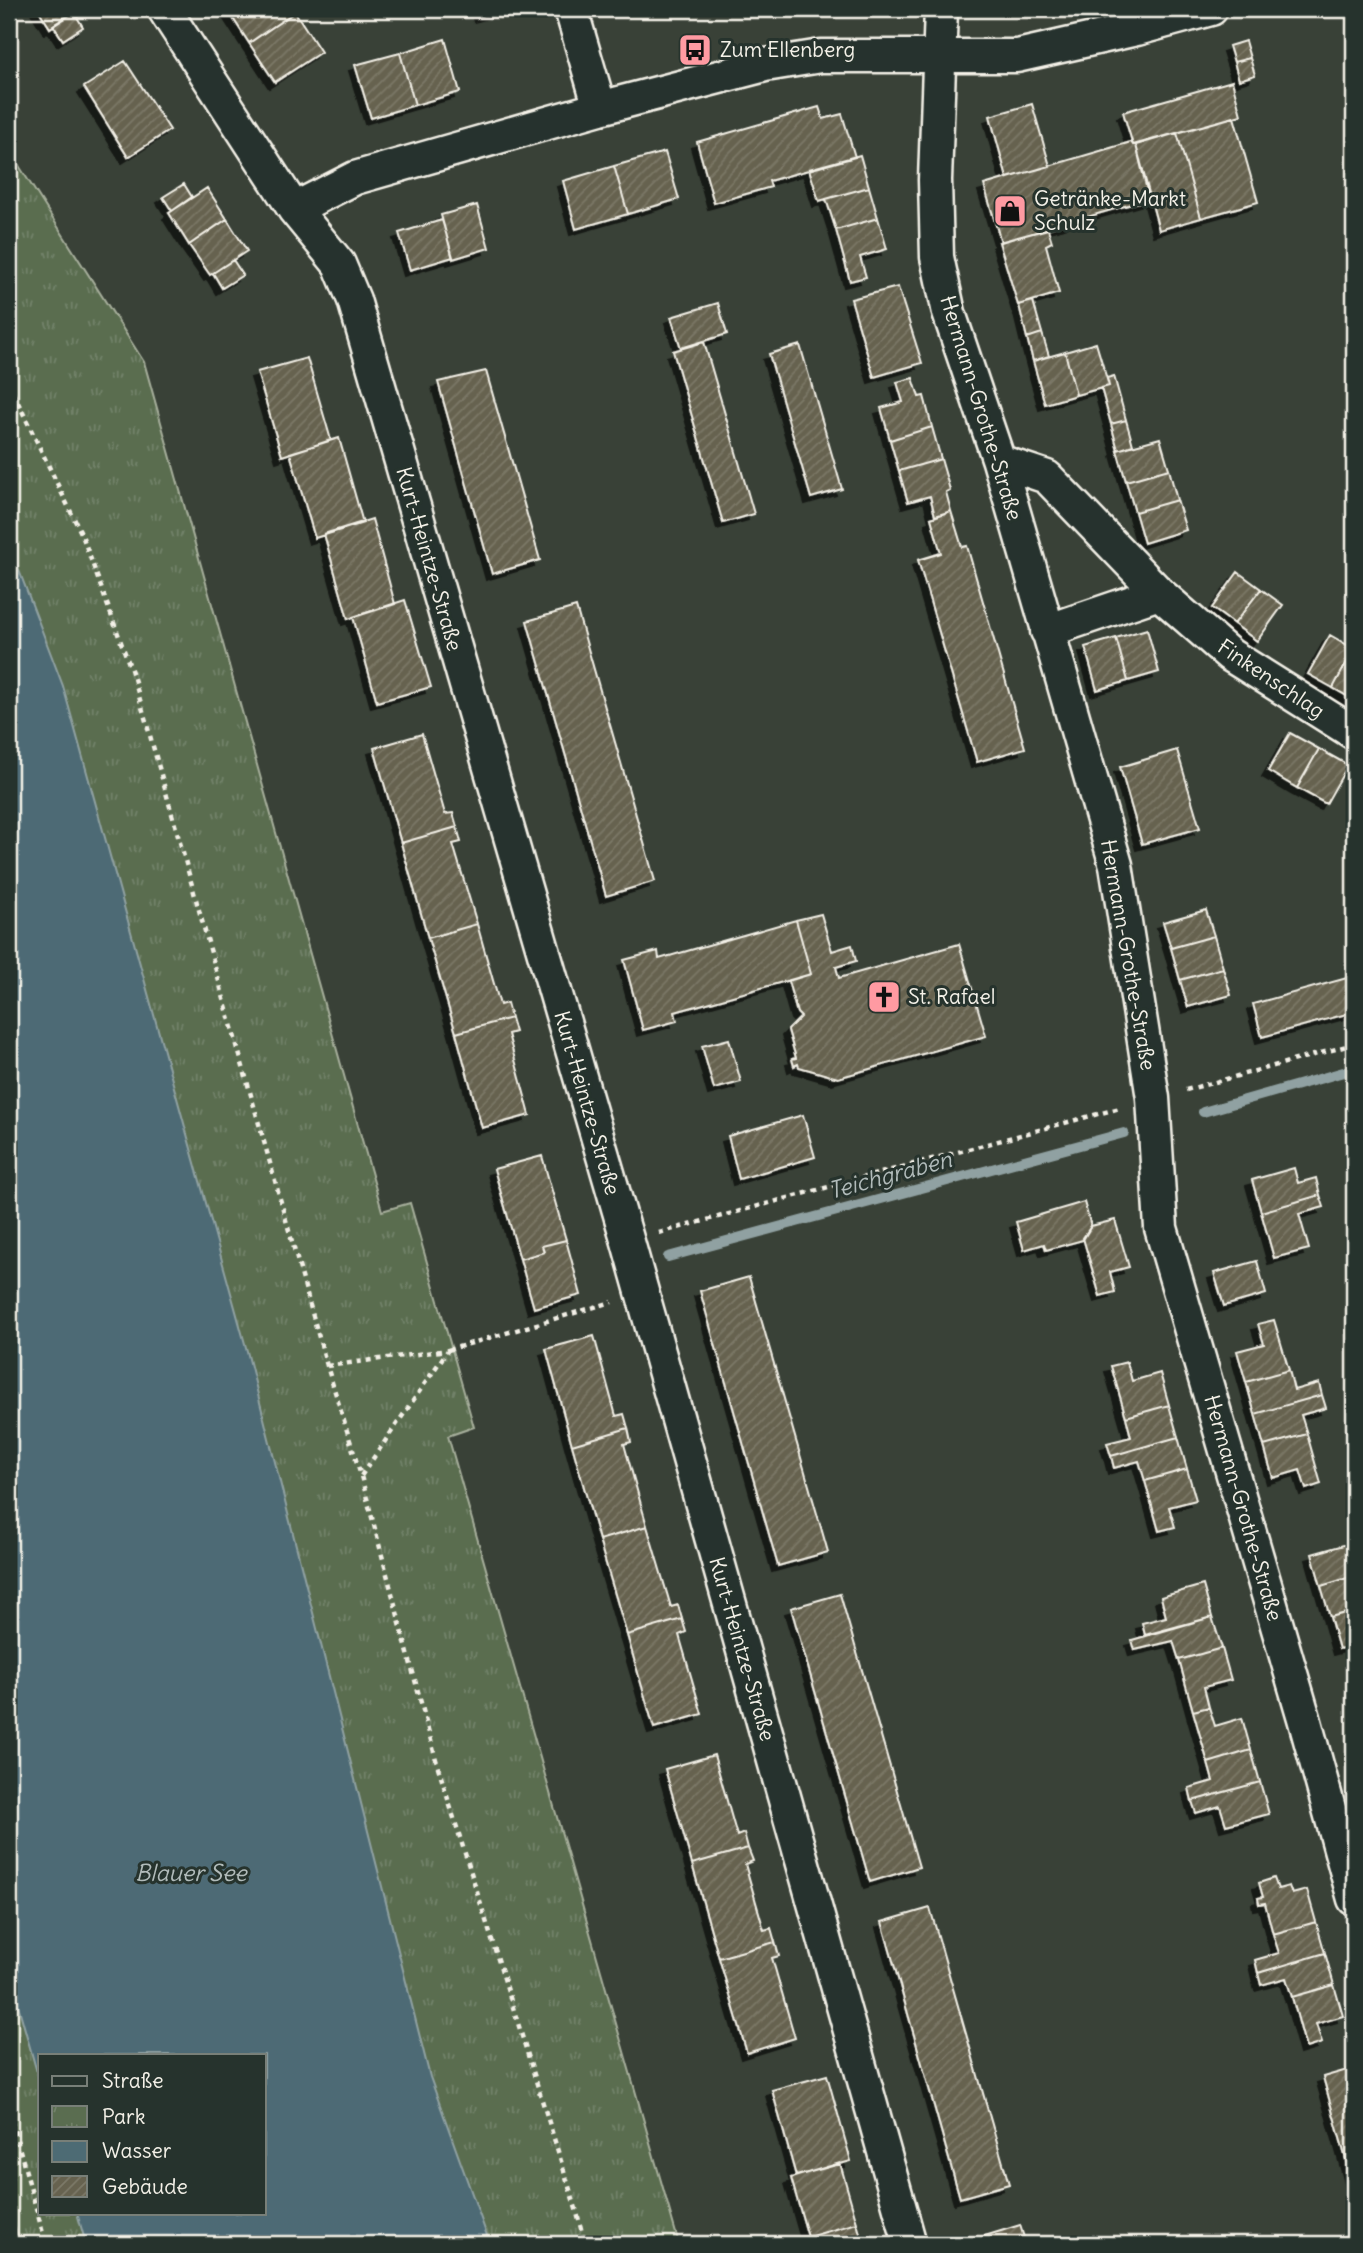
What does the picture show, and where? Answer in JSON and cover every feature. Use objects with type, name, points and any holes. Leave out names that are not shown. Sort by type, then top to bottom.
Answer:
[{"type":"street","name":"Kurt-Heintze-Straße","points":[[164,9],[294,209],[339,264],[354,300],[628,1242],[910,2244]]},
{"type":"street","points":[[571,9],[600,108]]},
{"type":"street","name":"Hermann-Grothe-Straße","points":[[941,9],[938,57],[937,257],[949,313],[999,461],[1116,865],[1153,1098],[1161,1228],[1354,1899]]},
{"type":"street","points":[[294,209],[355,178],[600,108],[765,65],[821,56],[1017,56],[1138,29],[1211,9]]},
{"type":"street","name":"Finkenschlag","points":[[999,461],[1047,477],[1159,593],[1230,655],[1354,733]]},
{"type":"street","points":[[1047,631],[1159,593]]},
{"type":"path","points":[[9,384],[82,535],[133,675],[327,1366],[361,1476],[438,1767],[585,2244]]},
{"type":"path","points":[[628,1242],[1354,1044]]},
{"type":"path","points":[[327,1366],[448,1350],[642,1293]]},
{"type":"path","points":[[361,1476],[448,1350]]},
{"type":"path","points":[[9,2111],[46,2244]]},
{"type":"green space","points":[[9,150],[144,362],[382,1211],[410,1203],[474,1427],[448,1436],[679,2244],[20,2244],[9,2204]]},
{"type":"water","name":"Blauer See","points":[[9,544],[63,686],[247,1351],[430,2077],[490,2244],[86,2244],[77,2214],[266,2214],[266,2054],[38,2054],[38,2076],[9,1973]]},
{"type":"building","points":[[38,9],[79,9],[50,28]]},
{"type":"building","points":[[227,9],[293,9],[295,12],[249,43]]},
{"type":"building","points":[[478,9],[506,9],[480,16]]},
{"type":"building","points":[[74,12],[83,27],[63,40],[53,25]]},
{"type":"building","points":[[295,12],[321,52],[275,82],[249,43]]},
{"type":"building","points":[[445,39],[460,92],[415,105],[400,53]]},
{"type":"building","points":[[1245,41],[1250,58],[1234,62],[1229,46]]},
{"type":"building","points":[[400,53],[415,105],[371,118],[355,65]]},
{"type":"building","points":[[1250,58],[1255,75],[1239,80],[1234,62]]},
{"type":"building","points":[[125,61],[170,130],[128,157],[84,87]]},
{"type":"building","points":[[1232,81],[1241,115],[1133,145],[1123,112]]},
{"type":"building","points":[[1032,104],[1050,166],[1007,178],[990,116]]},
{"type":"building","points":[[819,107],[823,119],[842,114],[855,157],[769,181],[771,187],[714,203],[697,142]]},
{"type":"building","points":[[1234,117],[1258,202],[1201,218],[1177,133]]},
{"type":"building","points":[[1177,133],[1201,218],[1159,230],[1136,145]]},
{"type":"building","points":[[1131,142],[1136,145],[1149,199],[1001,242],[984,185]]},
{"type":"building","points":[[665,152],[679,199],[628,214],[614,166]]},
{"type":"building","points":[[860,155],[869,187],[819,201],[809,169]]},
{"type":"building","points":[[614,166],[628,214],[576,229],[563,181]]},
{"type":"building","points":[[184,184],[192,197],[172,211],[163,197]]},
{"type":"building","points":[[869,187],[878,218],[836,230],[826,199]]},
{"type":"building","points":[[207,188],[227,219],[189,245],[169,213]]},
{"type":"building","points":[[477,205],[489,248],[453,259],[441,215]]},
{"type":"building","points":[[878,218],[887,249],[860,257],[866,277],[850,281],[836,230]]},
{"type":"building","points":[[227,219],[247,251],[210,275],[189,245]]},
{"type":"building","points":[[442,220],[453,257],[410,270],[399,233]]},
{"type":"building","points":[[1048,229],[1052,242],[1046,245],[1059,293],[1018,305],[999,242]]},
{"type":"building","points":[[233,260],[243,275],[222,288],[213,273]]},
{"type":"building","points":[[898,287],[922,363],[874,377],[851,299]]},
{"type":"building","points":[[1033,301],[1042,333],[1027,338],[1019,305]]},
{"type":"building","points":[[718,303],[727,334],[681,348],[671,317]]},
{"type":"building","points":[[1042,333],[1049,356],[1033,361],[1027,338]]},
{"type":"building","points":[[704,342],[754,514],[723,523],[673,351]]},
{"type":"building","points":[[1096,343],[1109,386],[1076,395],[1065,352]]},
{"type":"building","points":[[800,345],[842,489],[811,498],[769,354]]},
{"type":"building","points":[[1065,352],[1076,395],[1045,404],[1033,361]]},
{"type":"building","points":[[307,358],[331,440],[282,456],[257,372]]},
{"type":"building","points":[[486,371],[540,560],[492,574],[438,382]]},
{"type":"building","points":[[1114,376],[1126,420],[1111,424],[1101,388],[1109,386],[1107,378]]},
{"type":"building","points":[[913,378],[919,397],[924,396],[932,427],[890,440],[881,408],[903,402],[897,382]]},
{"type":"building","points":[[1126,420],[1133,445],[1118,450],[1111,424]]},
{"type":"building","points":[[932,427],[941,459],[899,471],[890,440]]},
{"type":"building","points":[[339,438],[363,523],[315,538],[290,453]]},
{"type":"building","points":[[1160,438],[1169,469],[1126,481],[1117,450]]},
{"type":"building","points":[[941,459],[950,490],[946,492],[951,511],[935,516],[930,496],[908,502],[899,471]]},
{"type":"building","points":[[1169,469],[1177,500],[1135,512],[1126,481]]},
{"type":"building","points":[[1177,500],[1186,530],[1144,543],[1135,512]]},
{"type":"building","points":[[951,511],[962,547],[967,546],[1025,748],[977,762],[918,560],[941,553],[931,518]]},
{"type":"building","points":[[372,519],[395,604],[348,619],[324,534]]},
{"type":"building","points":[[1238,572],[1261,589],[1234,624],[1212,608]]},
{"type":"building","points":[[1261,589],[1283,605],[1257,641],[1234,624]]},
{"type":"building","points":[[405,600],[431,687],[377,702],[353,617]]},
{"type":"building","points":[[576,607],[655,881],[606,896],[527,621]]},
{"type":"building","points":[[1147,629],[1159,672],[1128,681],[1116,638]]},
{"type":"building","points":[[1330,635],[1354,649],[1333,688],[1308,674]]},
{"type":"building","points":[[1116,638],[1128,681],[1097,690],[1085,647]]},
{"type":"building","points":[[1354,649],[1354,700],[1333,688]]},
{"type":"building","points":[[1290,733],[1319,749],[1297,788],[1268,771]]},
{"type":"building","points":[[422,734],[445,814],[453,813],[457,827],[401,843],[374,748]]},
{"type":"building","points":[[1319,749],[1348,765],[1326,804],[1297,788]]},
{"type":"building","points":[[1177,750],[1200,828],[1142,844],[1120,767]]},
{"type":"building","points":[[457,827],[461,842],[453,844],[477,924],[428,938],[401,843]]},
{"type":"building","points":[[1206,910],[1214,936],[1171,948],[1163,922]]},
{"type":"building","name":"St. Rafael","points":[[821,914],[832,951],[852,945],[856,961],[836,967],[839,978],[959,944],[986,1036],[838,1078],[799,1067],[798,1064],[794,1066],[792,1059],[796,1058],[788,1030],[801,1017],[797,1013],[788,981],[811,974],[796,920]]},
{"type":"building","points":[[796,920],[811,974],[675,1012],[677,1021],[643,1030],[624,960],[658,951],[659,959]]},
{"type":"building","points":[[477,924],[500,1005],[507,1003],[511,1018],[456,1033],[428,938]]},
{"type":"building","points":[[1214,936],[1223,968],[1180,980],[1171,948]]},
{"type":"building","points":[[1223,968],[1231,995],[1188,1007],[1180,980]]},
{"type":"building","points":[[1354,976],[1354,1012],[1262,1037],[1253,1004]]},
{"type":"building","points":[[511,1018],[515,1032],[508,1034],[530,1115],[482,1128],[456,1033]]},
{"type":"building","points":[[729,1039],[741,1082],[714,1089],[702,1046]]},
{"type":"building","points":[[803,1115],[815,1157],[739,1179],[728,1136]]},
{"type":"building","points":[[542,1156],[566,1240],[542,1246],[544,1252],[520,1259],[494,1169]]},
{"type":"building","points":[[1294,1168],[1298,1183],[1316,1178],[1320,1195],[1261,1212],[1252,1180]]},
{"type":"building","points":[[1320,1195],[1324,1207],[1299,1214],[1309,1249],[1274,1258],[1261,1212]]},
{"type":"building","points":[[1084,1202],[1091,1226],[1083,1240],[1046,1250],[1044,1244],[1024,1250],[1016,1222]]},
{"type":"building","points":[[1115,1220],[1129,1267],[1110,1272],[1115,1292],[1100,1296],[1083,1238],[1091,1226]]},
{"type":"building","points":[[566,1240],[581,1295],[534,1308],[520,1259],[544,1252],[542,1246]]},
{"type":"building","points":[[1257,1261],[1266,1294],[1224,1306],[1214,1273]]},
{"type":"building","points":[[749,1277],[828,1552],[778,1566],[700,1291]]},
{"type":"building","points":[[1274,1320],[1289,1370],[1246,1382],[1237,1351],[1264,1344],[1258,1324]]},
{"type":"building","points":[[594,1336],[616,1416],[624,1414],[628,1428],[572,1445],[546,1349]]},
{"type":"building","points":[[1127,1362],[1132,1381],[1160,1373],[1169,1405],[1126,1417],[1111,1366]]},
{"type":"building","points":[[1289,1370],[1294,1390],[1319,1383],[1322,1395],[1255,1414],[1246,1382]]},
{"type":"building","points":[[1322,1395],[1326,1408],[1301,1415],[1307,1434],[1264,1446],[1255,1414]]},
{"type":"building","points":[[1169,1405],[1178,1437],[1111,1456],[1107,1443],[1131,1437],[1126,1417]]},
{"type":"building","points":[[628,1428],[631,1442],[624,1444],[647,1526],[599,1540],[572,1445]]},
{"type":"building","points":[[1307,1434],[1321,1484],[1306,1489],[1300,1470],[1273,1478],[1264,1446]]},
{"type":"building","points":[[1178,1437],[1187,1469],[1145,1481],[1139,1461],[1114,1468],[1111,1456]]},
{"type":"building","points":[[1187,1469],[1196,1500],[1169,1507],[1175,1527],[1159,1531],[1145,1481]]},
{"type":"building","points":[[647,1526],[671,1607],[678,1605],[682,1619],[627,1635],[599,1540]]},
{"type":"building","points":[[1354,1542],[1354,1576],[1321,1586],[1312,1554]]},
{"type":"building","points":[[1354,1576],[1354,1611],[1330,1617],[1321,1586]]},
{"type":"building","points":[[1203,1585],[1212,1617],[1145,1635],[1142,1623],[1166,1617],[1161,1597]]},
{"type":"building","points":[[840,1594],[919,1867],[870,1882],[791,1608]]},
{"type":"building","points":[[1354,1611],[1354,1645],[1339,1649],[1330,1617]]},
{"type":"building","points":[[1212,1617],[1222,1648],[1179,1660],[1173,1641],[1135,1650],[1132,1640]]},
{"type":"building","points":[[682,1619],[686,1632],[679,1635],[702,1714],[654,1728],[627,1635]]},
{"type":"building","points":[[1222,1648],[1231,1680],[1204,1687],[1209,1707],[1193,1711],[1179,1660]]},
{"type":"building","points":[[1209,1707],[1215,1726],[1242,1718],[1251,1750],[1208,1763],[1193,1711]]},
{"type":"building","points":[[1251,1750],[1260,1782],[1192,1801],[1189,1788],[1213,1781],[1208,1763]]},
{"type":"building","points":[[714,1755],[737,1836],[744,1833],[748,1848],[692,1864],[665,1769]]},
{"type":"building","points":[[1260,1782],[1269,1814],[1226,1825],[1220,1806],[1196,1813],[1192,1801]]},
{"type":"building","points":[[748,1848],[753,1861],[745,1864],[764,1930],[771,1928],[775,1942],[719,1958],[692,1864]]},
{"type":"building","points":[[1274,1878],[1278,1889],[1289,1886],[1292,1894],[1307,1890],[1316,1922],[1273,1934],[1265,1903],[1259,1904],[1258,1898],[1263,1897],[1259,1883]]},
{"type":"building","points":[[930,1908],[1009,2184],[960,2198],[882,1922]]},
{"type":"building","points":[[1316,1922],[1325,1953],[1258,1973],[1255,1960],[1279,1953],[1273,1934]]},
{"type":"building","points":[[775,1942],[779,1956],[772,1958],[795,2038],[747,2053],[719,1958]]},
{"type":"building","points":[[1325,1953],[1334,1985],[1292,1997],[1286,1978],[1261,1985],[1258,1973]]},
{"type":"building","points":[[1334,1985],[1343,2016],[1316,2024],[1322,2043],[1306,2048],[1292,1997]]},
{"type":"building","points":[[1354,2068],[1354,2188],[1323,2077]]},
{"type":"building","points":[[827,2075],[851,2161],[796,2176],[772,2090]]},
{"type":"building","points":[[840,2163],[857,2223],[808,2237],[791,2178]]},
{"type":"building","points":[[857,2223],[863,2244],[810,2244],[808,2237]]},
{"type":"building","points":[[1020,2225],[1026,2244],[973,2244],[972,2240]]},
{"type":"waterway","name":"Teichgraben","points":[[1203,1112],[1354,1069]]},
{"type":"waterway","name":"Teichgraben","points":[[668,1257],[1124,1133]]},
{"type":"place","name":"Zum Ellenberg","points":[[695,50]]},
{"type":"place","name":"Getränke-Markt Schulz","points":[[1010,211]]},
{"type":"place","name":"St. Rafael","points":[[884,997]]}]
